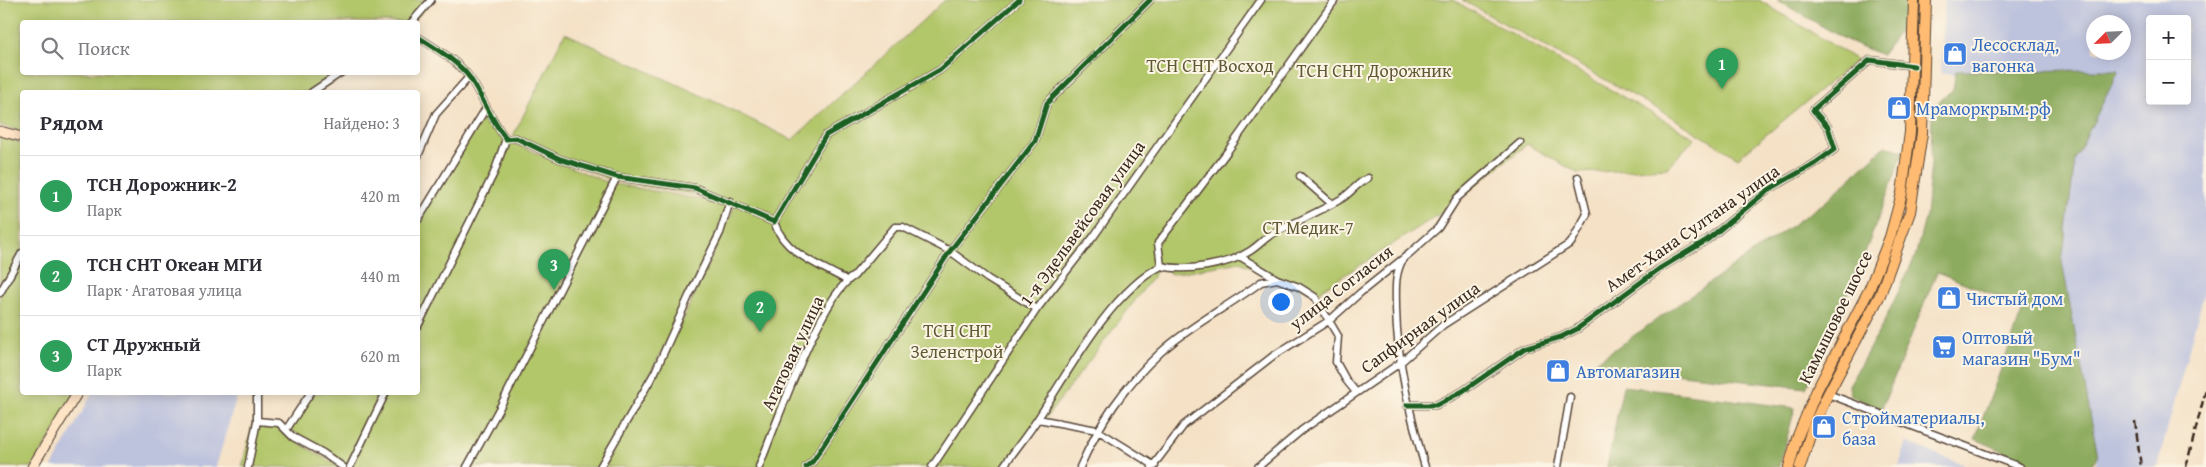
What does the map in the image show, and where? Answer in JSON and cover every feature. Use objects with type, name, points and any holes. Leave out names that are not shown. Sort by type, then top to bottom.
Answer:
[{"type":"main road","name":"Камышовое шоссе","points":[[1789,467],[1797,438],[1817,390],[1869,290],[1890,236],[1907,168],[1914,66],[1914,0]]},
{"type":"main road","name":"Камышовое шоссе","points":[[1800,467],[1813,426],[1880,295],[1910,212],[1918,174],[1922,133],[1926,0]]},
{"type":"main road","points":[[0,131],[20,136]]},
{"type":"main road","points":[[32,467],[76,395]]},
{"type":"street","points":[[414,20],[431,0]]},
{"type":"street","points":[[774,222],[826,135],[940,70],[1019,0]]},
{"type":"street","points":[[806,467],[814,461],[950,251],[1035,141],[1039,123],[1047,104],[1150,0]]},
{"type":"street","name":"1-я Эдельвейсовая улица","points":[[932,467],[1037,309],[1094,236],[1261,0]]},
{"type":"street","points":[[1161,266],[1158,243],[1227,152],[1335,0]]},
{"type":"street","points":[[420,38],[443,54],[469,77],[506,139]]},
{"type":"street","name":"Амет-Хана Султана улица","points":[[1407,405],[1436,405],[1463,391],[1525,348],[1561,337],[1577,329],[1660,269],[1707,240],[1768,190],[1814,164],[1835,149],[1828,127],[1813,110],[1870,60],[1914,66]]},
{"type":"street","points":[[315,90],[338,75]]},
{"type":"street","points":[[420,151],[436,114],[469,77]]},
{"type":"street","points":[[420,217],[486,108]]},
{"type":"street","points":[[506,139],[516,138],[560,160],[616,177],[695,188],[730,201],[774,222],[778,234],[789,248],[846,280]]},
{"type":"street","points":[[420,322],[494,173],[506,139]]},
{"type":"street","name":"улица Согласия","points":[[1154,466],[1184,425],[1273,356],[1330,320],[1438,228],[1457,198],[1520,143]]},
{"type":"street","points":[[1300,176],[1332,204]]},
{"type":"street","points":[[467,467],[499,409],[616,177]]},
{"type":"street","name":"Сапфирная улица","points":[[1258,467],[1302,430],[1355,391],[1400,362],[1442,325],[1571,243],[1587,214],[1578,177]]},
{"type":"street","points":[[1002,467],[1038,419],[1100,324],[1144,275],[1161,266],[1172,268],[1211,265],[1249,252],[1269,236],[1343,198],[1358,183],[1368,178]]},
{"type":"street","points":[[600,467],[655,372],[720,233],[730,201]]},
{"type":"street","name":"Агатовая улица","points":[[759,467],[804,354],[830,303],[846,280],[854,276],[895,227],[903,226],[950,251],[1037,309]]},
{"type":"street","points":[[1239,256],[1277,279],[1315,297],[1338,336],[1336,362],[1355,391]]},
{"type":"street","points":[[0,293],[20,257]]},
{"type":"street","points":[[1403,258],[1396,277],[1400,362],[1407,405],[1425,467]]},
{"type":"street","points":[[1080,467],[1097,430],[1123,393],[1161,352],[1261,282],[1277,279]]},
{"type":"street","name":"Камышовое шоссе","points":[[1828,394],[2020,467]]},
{"type":"street","points":[[248,467],[258,421],[257,395]]},
{"type":"street","points":[[286,430],[309,395]]},
{"type":"street","points":[[350,467],[385,395]]},
{"type":"street","points":[[1558,467],[1570,397]]},
{"type":"street","points":[[1038,419],[1097,430],[1154,466]]},
{"type":"street","points":[[258,421],[279,423],[293,437],[323,453],[343,467]]},
{"type":"shaded area","points":[[1944,0],[2206,0],[2206,286],[2157,467],[2094,467],[2098,457],[2062,262],[2075,159],[2119,70],[1941,74]]},
{"type":"shaded area","points":[[91,395],[237,395],[216,467],[52,467]]},
{"type":"shaded area","points":[[1906,442],[1969,467],[1899,467]]},
{"type":"green space","points":[[0,0],[433,0],[415,20],[20,20],[20,75],[344,75],[320,90],[20,90],[20,131],[0,125]]},
{"type":"green space","points":[[945,0],[1335,0],[1215,173],[1339,0],[1453,0],[1695,138],[1667,168],[1578,173],[1527,144],[1441,213],[1315,294],[1240,262],[1171,274],[1161,266],[1009,467],[605,467],[664,361],[736,204],[610,180],[513,136],[565,33],[724,106],[792,140]]},
{"type":"green space","points":[[1462,0],[1759,0],[1857,60],[1738,158],[1665,113]]},
{"type":"green space","points":[[1777,0],[1908,0],[1908,20],[1882,55],[1846,40]]},
{"type":"green space","points":[[2119,70],[2075,159],[2062,262],[2098,457],[2089,467],[2041,467],[1975,439],[2024,307],[1937,272],[1881,410],[1850,395],[1849,385],[1883,324],[1915,257],[1926,215],[1931,163],[1932,111],[1942,98],[1953,90],[1956,71]]},
{"type":"green space","points":[[486,113],[510,142],[609,183],[727,204],[700,272],[669,338],[599,467],[350,467],[291,430],[312,395],[420,395],[420,219]]},
{"type":"green space","points":[[0,137],[20,142],[20,395],[77,395],[32,467],[0,467]]},
{"type":"green space","points":[[1885,146],[1904,151],[1861,263],[1806,388],[1593,364],[1824,203]]},
{"type":"green space","points":[[1623,386],[1795,408],[1779,467],[1607,467]]},
{"type":"green space","points":[[253,422],[277,427],[283,434],[340,467],[242,467]]},
{"type":"railway","points":[[2186,467],[2206,389]]},
{"type":"railway","points":[[2135,421],[2141,467]]},
{"type":"cycle path","points":[[420,38],[446,55],[465,72],[506,139],[516,138],[560,159],[617,177],[695,188],[774,222],[826,135],[940,70],[1019,0]]},
{"type":"cycle path","points":[[806,467],[813,461],[950,251],[1035,141],[1047,103],[1150,0]]},
{"type":"cycle path","points":[[1407,405],[1436,405],[1463,391],[1525,348],[1561,337],[1577,329],[1659,269],[1707,240],[1768,190],[1814,164],[1835,149],[1828,127],[1813,110],[1870,60],[1914,66]]},
{"type":"place","name":"Лесосклад, вагонка","points":[[1955,54]]},
{"type":"place","name":"ТСН Дорожник-2","points":[[1722,89]]},
{"type":"place","name":"Мраморкрым.рф","points":[[1899,108]]},
{"type":"place","name":"СТ Дружный","points":[[554,290]]},
{"type":"place","name":"Чистый дом","points":[[1949,298]]},
{"type":"place","name":"ТСН СНТ Океан МГИ","points":[[760,332]]},
{"type":"place","name":"Оптовый магазин \"Бум\"","points":[[1944,347]]},
{"type":"place","name":"Автомагазин","points":[[1558,371]]},
{"type":"place","name":"Стройматериалы, база","points":[[1824,427]]},
{"type":"park label","name":"ТСН СНТ Восход","points":[[1210,65]]},
{"type":"park label","name":"ТСН СНТ Дорожник","points":[[1374,70]]},
{"type":"park label","name":"СТ Медик-7","points":[[1308,227]]},
{"type":"park label","name":"ТСН СНТ Зеленстрой","points":[[957,340]]}]
